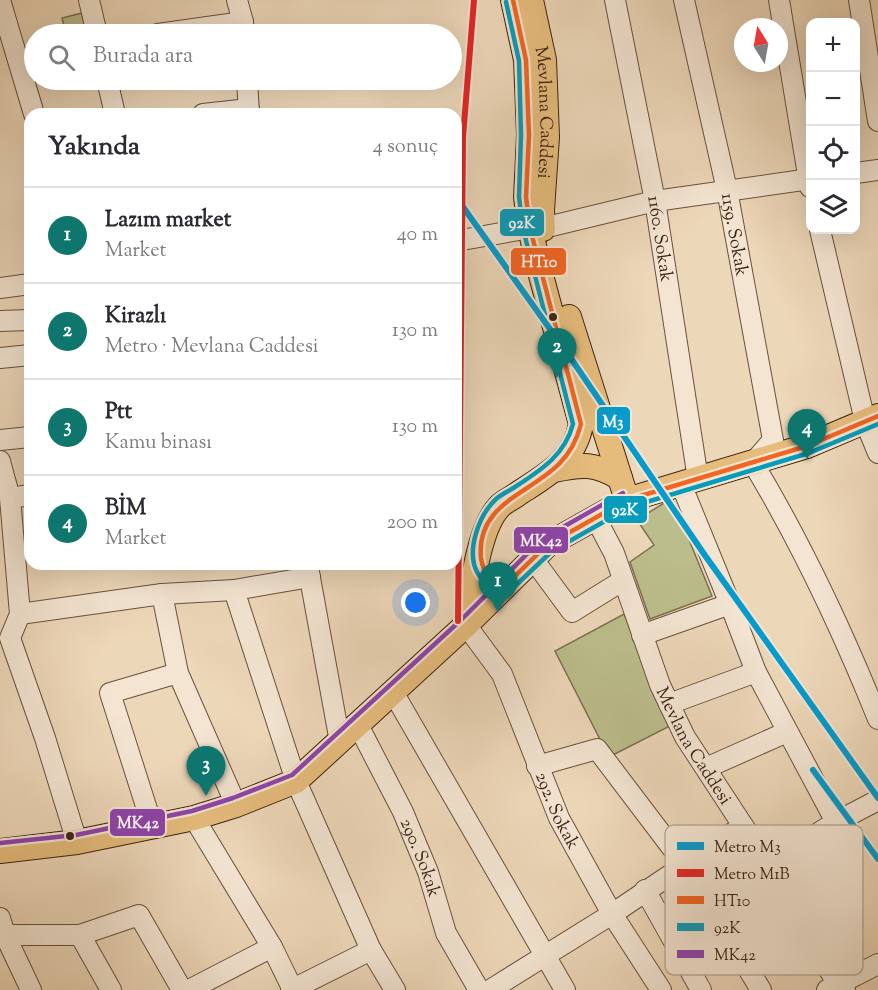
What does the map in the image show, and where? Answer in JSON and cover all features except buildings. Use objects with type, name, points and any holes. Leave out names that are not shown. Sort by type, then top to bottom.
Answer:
[{"type":"main road","name":"Mevlana Caddesi","points":[[513,0],[526,60],[529,135],[526,197],[550,256],[624,489]]},
{"type":"main road","name":"Mevlana Caddesi","points":[[466,625],[487,528],[499,507],[554,470],[578,441],[581,424],[539,268],[537,228],[542,210],[547,137],[544,60],[531,0]]},
{"type":"main road","points":[[0,851],[77,842],[153,828],[236,805],[296,781],[466,625],[547,545],[595,517],[624,489],[689,481],[753,463],[807,446],[871,418]]},
{"type":"main road","points":[[554,470],[581,464],[604,469],[624,489]]},
{"type":"main road","points":[[479,557],[484,572],[498,583],[509,582]]},
{"type":"street","points":[[0,0],[24,80]]},
{"type":"street","points":[[89,0],[95,24]]},
{"type":"street","points":[[237,0],[242,24]]},
{"type":"street","name":"1160. Sokak","points":[[615,0],[655,201],[689,481],[730,604],[756,672],[837,822]]},
{"type":"street","name":"1159. Sokak","points":[[684,0],[727,190],[772,440],[753,463]]},
{"type":"street","points":[[779,0],[810,180]]},
{"type":"street","points":[[860,0],[878,121]]},
{"type":"street","points":[[27,90],[32,108]]},
{"type":"street","points":[[110,90],[114,108]]},
{"type":"street","points":[[248,90],[249,108]]},
{"type":"street","points":[[860,172],[878,170]]},
{"type":"street","points":[[462,240],[537,228],[655,201],[727,190],[806,182]]},
{"type":"street","points":[[821,234],[871,418],[878,453]]},
{"type":"street","points":[[0,288],[24,285]]},
{"type":"street","points":[[0,321],[24,320]]},
{"type":"street","points":[[0,358],[24,356]]},
{"type":"street","points":[[0,440],[24,438]]},
{"type":"street","points":[[0,461],[23,548],[20,614],[5,639],[45,738],[77,842]]},
{"type":"street","points":[[753,463],[784,515],[871,687],[878,719]]},
{"type":"street","points":[[10,498],[24,496]]},
{"type":"street","name":"Mevlana Caddesi","points":[[595,517],[614,553],[622,581],[669,704],[685,737],[742,825]]},
{"type":"street","points":[[533,559],[572,612],[622,581]]},
{"type":"street","points":[[20,614],[162,594],[234,590],[309,571],[340,742]]},
{"type":"street","points":[[234,590],[296,781],[371,950],[395,990]]},
{"type":"street","points":[[162,594],[178,673],[236,805]]},
{"type":"street","points":[[642,635],[730,604]]},
{"type":"street","name":"292. Sokak","points":[[466,625],[502,675],[559,819],[612,914],[661,990]]},
{"type":"street","points":[[669,704],[756,672]]},
{"type":"street","points":[[153,828],[110,693],[178,673]]},
{"type":"street","points":[[393,692],[565,990]]},
{"type":"street","name":"290. Sokak","points":[[358,725],[403,812],[428,872],[446,933],[479,990]]},
{"type":"street","points":[[706,768],[787,732]]},
{"type":"street","points":[[537,766],[597,749],[665,840]]},
{"type":"street","points":[[832,825],[878,800]]},
{"type":"street","points":[[194,818],[272,947],[292,990],[371,950]]},
{"type":"street","points":[[490,990],[612,914],[665,877]]},
{"type":"street","points":[[645,890],[665,926]]},
{"type":"street","points":[[2,926],[80,934],[139,915],[182,990]]},
{"type":"street","points":[[2,926],[31,990]]},
{"type":"street","points":[[80,934],[111,990]]},
{"type":"street","points":[[189,990],[272,947]]},
{"type":"street","points":[[863,973],[878,964]]},
{"type":"street","points":[[693,975],[701,990]]},
{"type":"street","points":[[752,975],[761,990]]},
{"type":"street","points":[[836,988],[859,975]]},
{"type":"green space","points":[[82,13],[85,24],[64,24],[62,18]]},
{"type":"green space","points":[[672,498],[712,596],[650,619],[630,562],[654,545],[637,520]]},
{"type":"green space","points":[[624,614],[670,726],[609,757],[555,651]]},
{"type":"metro line","name":"M1B","points":[[462,234],[463,137],[474,0]]},
{"type":"metro line","name":"M3","points":[[462,205],[572,360],[704,554],[878,798]]},
{"type":"metro line","name":"M1B","points":[[458,621],[459,570]]},
{"type":"metro line","name":"M3","points":[[813,770],[853,825]]},
{"type":"metro line","name":"M3","points":[[863,838],[878,859]]},
{"type":"transit line","name":"HT10","points":[[513,0],[526,60],[529,135],[526,197],[530,228],[581,424],[573,446],[559,464],[507,502],[487,525],[482,540],[481,558],[487,573],[498,580],[509,582],[547,545],[627,500],[807,446],[878,416]]},
{"type":"transit line","name":"92K","points":[[506,2],[519,61],[521,135],[519,197],[523,229],[573,424],[564,445],[551,461],[496,499],[484,514],[476,533],[473,554],[480,577],[492,586],[512,589],[552,551],[630,507],[809,453],[878,424]]},
{"type":"transit line","name":"MK42","points":[[0,843],[76,835],[192,811],[292,775],[461,620],[542,539],[623,493]]},
{"type":"place","name":"Kirazlı","points":[[557,378]]},
{"type":"place","name":"BİM","points":[[807,459]]},
{"type":"place","name":"Lazım market","points":[[498,612]]},
{"type":"place","name":"Ptt","points":[[206,796]]}]
